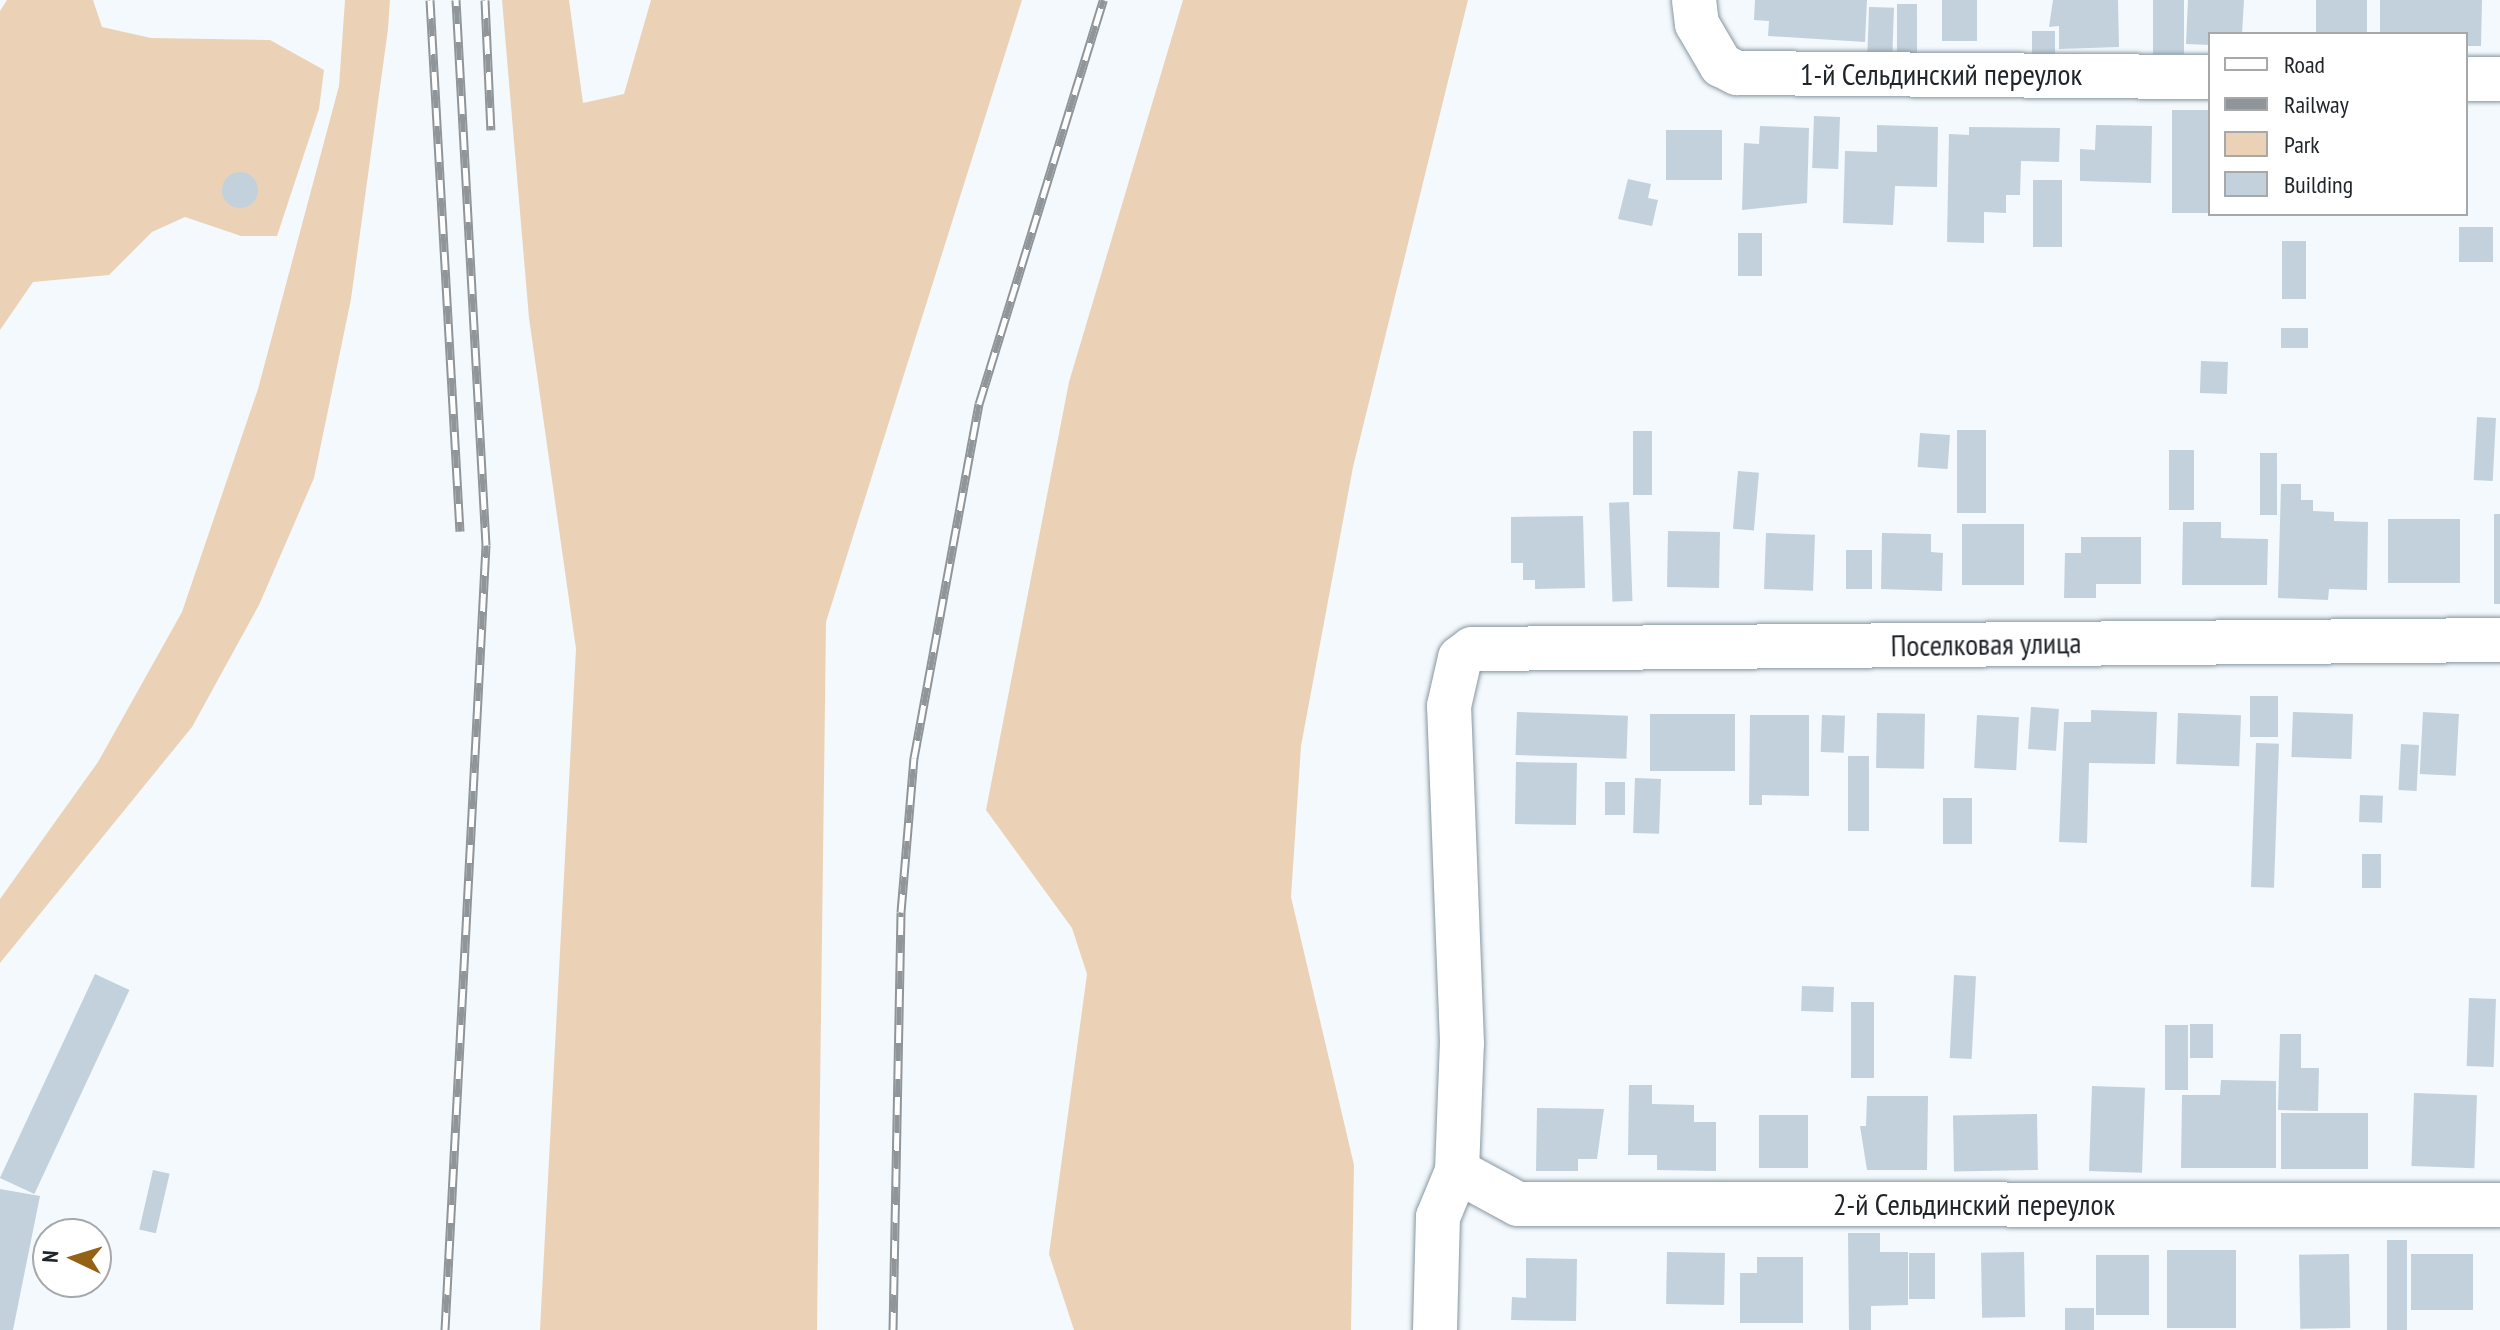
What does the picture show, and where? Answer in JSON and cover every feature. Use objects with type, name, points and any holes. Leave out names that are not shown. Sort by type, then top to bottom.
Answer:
[{"type":"street","name":"1-й Сельдинский переулок","points":[[1695,12],[1721,65],[1737,73],[2208,77]]},
{"type":"street","points":[[2468,79],[2500,79]]},
{"type":"street","name":"Поселковая улица","points":[[1457,1171],[1462,1043],[1449,706],[1460,658],[1472,649],[2500,640]]},
{"type":"street","points":[[1435,1330],[1438,1217],[1457,1171]]},
{"type":"street","name":"2-й Сельдинский переулок","points":[[1457,1171],[1518,1204],[2500,1205]]},
{"type":"green space","points":[[7,0],[93,0],[102,27],[151,38],[270,40],[324,70],[319,109],[277,236],[241,236],[185,217],[152,232],[109,275],[33,282],[0,330],[0,11]]},
{"type":"green space","points":[[345,0],[390,0],[351,299],[314,478],[259,605],[192,727],[0,963],[0,899],[98,762],[182,612],[258,389],[339,86]]},
{"type":"green space","points":[[502,0],[569,0],[583,103],[624,94],[651,0],[1022,0],[826,622],[817,1330],[540,1330],[576,649],[529,318]]},
{"type":"green space","points":[[1183,0],[1468,0],[1353,467],[1301,746],[1291,897],[1354,1165],[1351,1330],[1074,1330],[1049,1254],[1087,974],[1072,928],[986,810],[1069,382]]},
{"type":"building","points":[[1755,0],[1867,0],[1865,42],[1768,36],[1769,21],[1754,20]]},
{"type":"building","points":[[1942,0],[1977,0],[1977,41],[1942,41]]},
{"type":"building","points":[[2053,0],[2118,0],[2119,47],[2059,49],[2059,26],[2049,27]]},
{"type":"building","points":[[2153,0],[2184,0],[2184,54],[2153,54]]},
{"type":"building","points":[[2188,0],[2244,0],[2242,32],[2208,32],[2208,45],[2186,44]]},
{"type":"building","points":[[2316,0],[2367,0],[2367,32],[2316,32]]},
{"type":"building","points":[[2380,0],[2482,0],[2481,46],[2468,46],[2468,32],[2380,32]]},
{"type":"building","points":[[1897,4],[1917,4],[1917,54],[1897,54]]},
{"type":"building","points":[[1869,7],[1894,8],[1892,56],[1867,55]]},
{"type":"building","points":[[2032,31],[2055,31],[2055,61],[2032,61]]},
{"type":"building","points":[[2172,110],[2208,110],[2208,213],[2172,213]]},
{"type":"building","points":[[1814,116],[1840,117],[1838,169],[1812,168]]},
{"type":"building","points":[[1877,125],[1938,127],[1937,187],[1895,186],[1893,225],[1843,223],[1845,151],[1877,152]]},
{"type":"building","points":[[2096,125],[2152,126],[2151,183],[2080,181],[2080,149],[2095,150]]},
{"type":"building","points":[[1760,126],[1809,128],[1807,203],[1742,210],[1744,143],[1759,144]]},
{"type":"building","points":[[1969,127],[2060,128],[2059,162],[2021,161],[2020,195],[2006,195],[2006,213],[1984,212],[1984,243],[1947,242],[1949,134],[1969,135]]},
{"type":"building","points":[[1666,130],[1722,130],[1722,180],[1666,180]]},
{"type":"building","points":[[240,172],[253,177],[258,190],[253,203],[240,208],[227,203],[222,190],[227,177]]},
{"type":"building","points":[[1628,179],[1651,184],[1648,198],[1658,200],[1652,226],[1618,219]]},
{"type":"building","points":[[2033,180],[2062,180],[2062,247],[2033,247]]},
{"type":"building","points":[[2459,227],[2493,227],[2493,262],[2459,262]]},
{"type":"building","points":[[1738,233],[1762,233],[1762,276],[1738,276]]},
{"type":"building","points":[[2282,241],[2306,241],[2306,299],[2282,299]]},
{"type":"building","points":[[2281,328],[2308,328],[2308,348],[2281,348]]},
{"type":"building","points":[[2201,361],[2228,362],[2227,394],[2200,393]]},
{"type":"building","points":[[2477,417],[2496,418],[2493,481],[2474,480]]},
{"type":"building","points":[[1957,430],[1986,430],[1986,513],[1957,513]]},
{"type":"building","points":[[1633,431],[1652,431],[1652,495],[1633,495]]},
{"type":"building","points":[[1920,433],[1950,435],[1948,469],[1918,467]]},
{"type":"building","points":[[2169,450],[2194,450],[2194,510],[2169,510]]},
{"type":"building","points":[[2260,453],[2277,453],[2277,515],[2260,515]]},
{"type":"building","points":[[1738,471],[1759,473],[1754,531],[1733,529]]},
{"type":"building","points":[[2281,484],[2301,484],[2301,500],[2313,500],[2313,511],[2334,512],[2334,521],[2368,522],[2367,590],[2329,589],[2328,600],[2278,598]]},
{"type":"building","points":[[1629,502],[1632,601],[1612,602],[1609,503]]},
{"type":"building","points":[[2494,514],[2500,514],[2500,604],[2494,604]]},
{"type":"building","points":[[1583,516],[1585,588],[1535,589],[1535,580],[1523,580],[1523,563],[1511,563],[1511,517]]},
{"type":"building","points":[[2388,519],[2460,519],[2460,583],[2388,583]]},
{"type":"building","points":[[2183,522],[2221,522],[2221,538],[2268,539],[2267,585],[2182,585]]},
{"type":"building","points":[[1962,524],[2024,524],[2024,585],[1962,585]]},
{"type":"building","points":[[1668,531],[1720,532],[1719,588],[1667,587]]},
{"type":"building","points":[[1766,533],[1815,535],[1813,591],[1764,589]]},
{"type":"building","points":[[1882,533],[1931,534],[1931,552],[1943,553],[1942,591],[1881,589]]},
{"type":"building","points":[[2081,537],[2141,537],[2141,584],[2096,584],[2096,598],[2064,598],[2065,553],[2081,553]]},
{"type":"building","points":[[1846,550],[1872,550],[1872,589],[1846,589]]},
{"type":"building","points":[[2250,696],[2278,696],[2278,737],[2250,737]]},
{"type":"building","points":[[2031,707],[2059,709],[2056,751],[2028,749]]},
{"type":"building","points":[[2091,710],[2157,712],[2155,764],[2089,763],[2087,843],[2059,842],[2064,722],[2091,722]]},
{"type":"building","points":[[1517,712],[1628,716],[1626,759],[1515,755]]},
{"type":"building","points":[[2293,712],[2353,714],[2351,759],[2291,757]]},
{"type":"building","points":[[2423,712],[2459,714],[2456,776],[2420,774]]},
{"type":"building","points":[[1877,713],[1925,714],[1924,769],[1876,768]]},
{"type":"building","points":[[2178,713],[2241,715],[2239,766],[2176,764]]},
{"type":"building","points":[[1650,714],[1735,714],[1735,771],[1650,771]]},
{"type":"building","points":[[1750,715],[1809,715],[1809,796],[1762,795],[1762,805],[1749,805]]},
{"type":"building","points":[[1822,715],[1845,716],[1844,753],[1821,752]]},
{"type":"building","points":[[1977,715],[2019,717],[2016,770],[1974,768]]},
{"type":"building","points":[[2256,743],[2279,744],[2274,888],[2251,887]]},
{"type":"building","points":[[2401,744],[2419,745],[2417,791],[2399,790]]},
{"type":"building","points":[[1848,756],[1869,756],[1869,831],[1848,831]]},
{"type":"building","points":[[1516,762],[1577,763],[1576,825],[1515,824]]},
{"type":"building","points":[[1635,778],[1661,779],[1659,834],[1633,833]]},
{"type":"building","points":[[1605,782],[1625,782],[1625,815],[1605,815]]},
{"type":"building","points":[[2360,795],[2383,796],[2382,823],[2359,822]]},
{"type":"building","points":[[1943,798],[1972,798],[1972,844],[1943,844]]},
{"type":"building","points":[[2362,854],[2381,854],[2381,888],[2362,888]]},
{"type":"building","points":[[95,974],[129,990],[34,1194],[0,1178]]},
{"type":"building","points":[[1954,975],[1976,976],[1972,1059],[1950,1058]]},
{"type":"building","points":[[1802,986],[1834,987],[1833,1012],[1801,1011]]},
{"type":"building","points":[[2469,998],[2496,999],[2494,1067],[2467,1066]]},
{"type":"building","points":[[1851,1002],[1874,1002],[1874,1078],[1851,1078]]},
{"type":"building","points":[[2190,1024],[2213,1024],[2213,1058],[2190,1058]]},
{"type":"building","points":[[2165,1025],[2188,1025],[2188,1090],[2165,1090]]},
{"type":"building","points":[[2280,1034],[2301,1034],[2301,1068],[2319,1068],[2318,1111],[2278,1110]]},
{"type":"building","points":[[2221,1080],[2276,1081],[2276,1168],[2181,1168],[2182,1095],[2220,1095]]},
{"type":"building","points":[[1629,1085],[1652,1085],[1652,1104],[1694,1105],[1694,1122],[1716,1122],[1716,1171],[1657,1170],[1657,1155],[1628,1155]]},
{"type":"building","points":[[2092,1086],[2145,1088],[2142,1173],[2089,1171]]},
{"type":"building","points":[[2414,1093],[2477,1095],[2474,1168],[2411,1166]]},
{"type":"building","points":[[1867,1096],[1928,1096],[1927,1170],[1867,1170],[1860,1126],[1866,1126]]},
{"type":"building","points":[[1537,1108],[1604,1109],[1597,1159],[1578,1159],[1578,1171],[1536,1171]]},
{"type":"building","points":[[2281,1113],[2368,1113],[2368,1169],[2281,1169]]},
{"type":"building","points":[[2037,1114],[2038,1170],[1954,1171],[1953,1115]]},
{"type":"building","points":[[1759,1115],[1808,1115],[1808,1168],[1759,1168]]},
{"type":"building","points":[[153,1170],[170,1174],[156,1233],[139,1229]]},
{"type":"building","points":[[0,1189],[40,1196],[36,1218],[32,1218],[32,1236],[13,1330],[0,1330]]},
{"type":"building","points":[[1848,1233],[1880,1233],[1880,1252],[1908,1252],[1908,1305],[1871,1306],[1871,1330],[1849,1330]]},
{"type":"building","points":[[2387,1240],[2407,1240],[2407,1330],[2387,1330]]},
{"type":"building","points":[[2167,1250],[2236,1250],[2236,1328],[2167,1328]]},
{"type":"building","points":[[1667,1252],[1725,1253],[1724,1305],[1666,1304]]},
{"type":"building","points":[[2024,1252],[2025,1317],[1982,1318],[1981,1253]]},
{"type":"building","points":[[1909,1253],[1935,1253],[1935,1299],[1909,1299]]},
{"type":"building","points":[[2349,1254],[2350,1328],[2300,1329],[2299,1255]]},
{"type":"building","points":[[2411,1254],[2473,1254],[2473,1310],[2411,1310]]},
{"type":"building","points":[[2096,1255],[2149,1255],[2149,1315],[2096,1315]]},
{"type":"building","points":[[1757,1257],[1803,1257],[1803,1323],[1740,1323],[1740,1273],[1757,1273]]},
{"type":"building","points":[[1526,1258],[1577,1259],[1576,1321],[1511,1320],[1512,1297],[1526,1298]]},
{"type":"building","points":[[2065,1308],[2094,1308],[2094,1330],[2065,1330]]},
{"type":"railway","points":[[430,0],[460,531]]},
{"type":"railway","points":[[445,1330],[486,545],[456,0]]},
{"type":"railway","points":[[485,0],[491,130]]},
{"type":"railway","points":[[893,1330],[901,912],[914,758],[979,404],[1103,0]]}]
